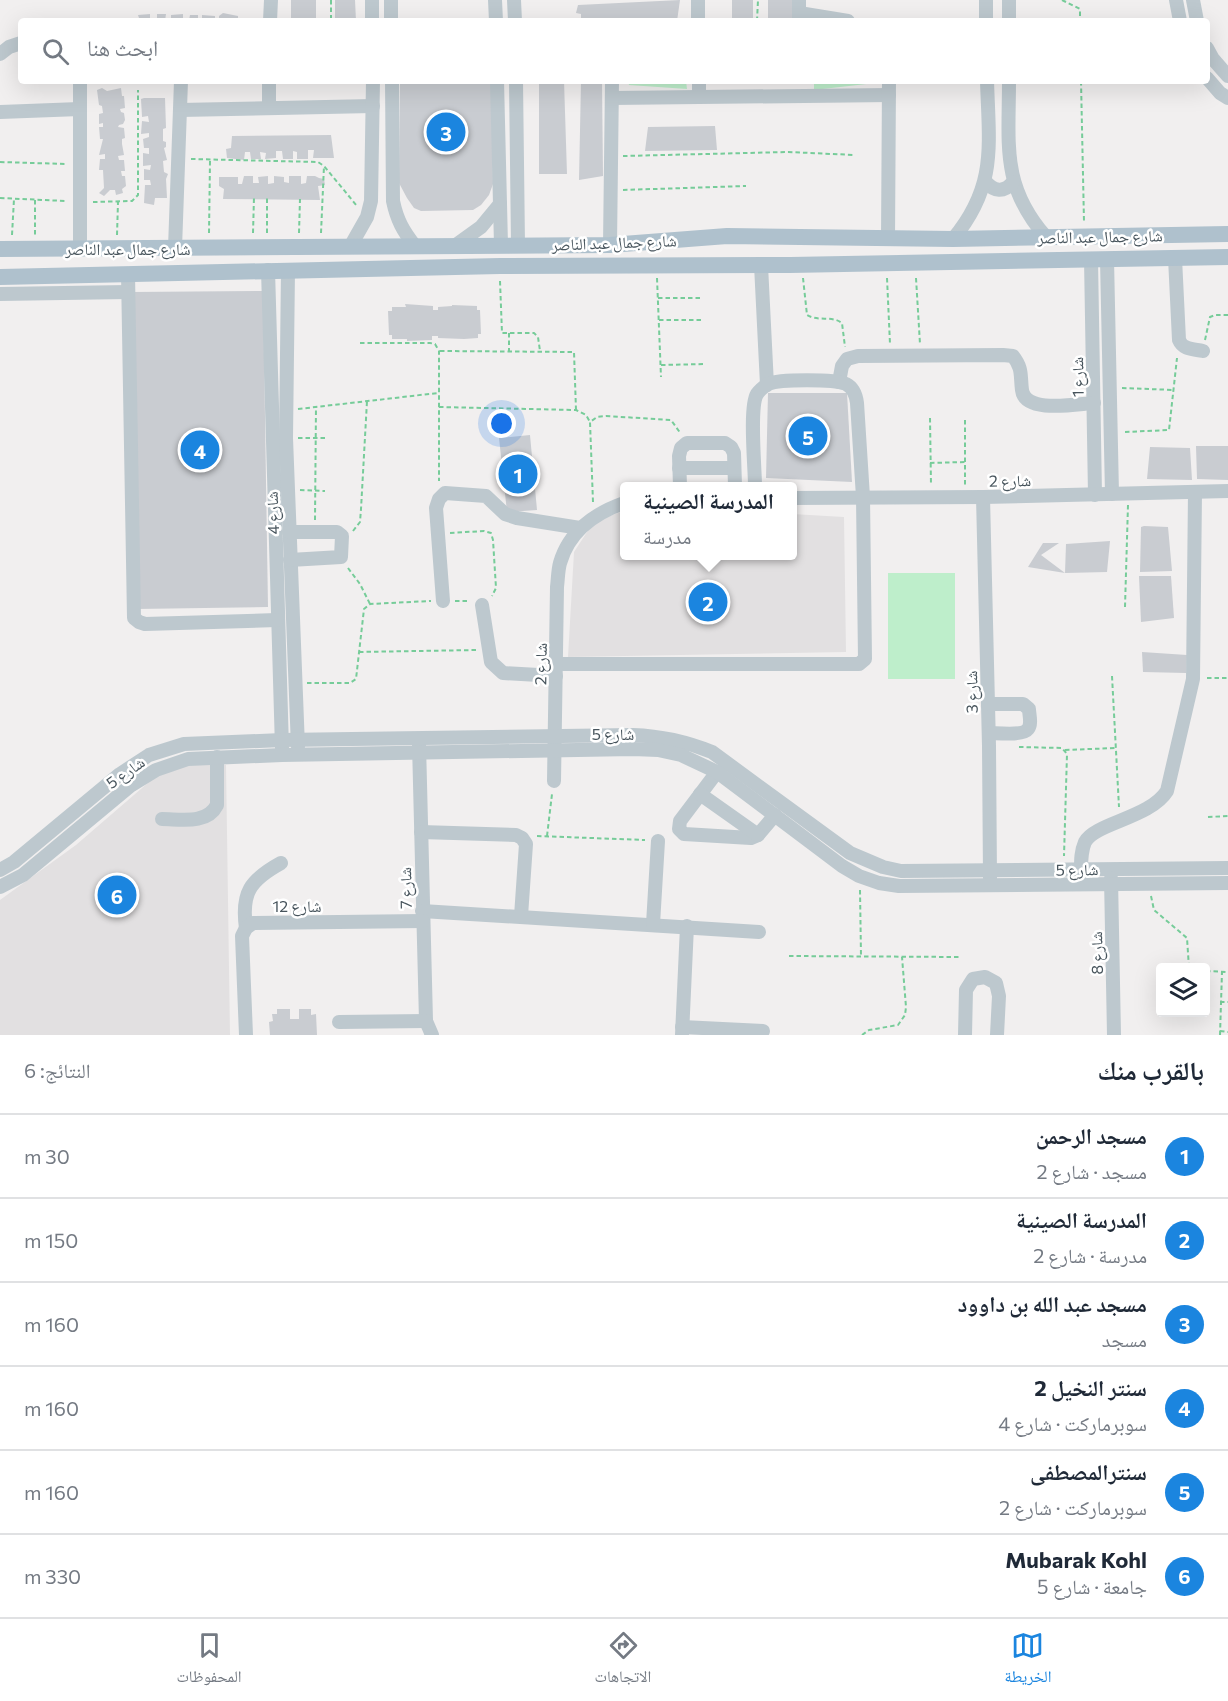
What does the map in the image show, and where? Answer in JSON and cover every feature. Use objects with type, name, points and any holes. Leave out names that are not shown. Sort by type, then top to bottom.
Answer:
[{"type":"main road","name":"شارع جمال عبد الناصر","points":[[5,249],[610,245],[727,236],[953,239],[1228,234]]},
{"type":"main road","points":[[727,236],[734,242],[737,250],[736,258],[730,265]]},
{"type":"main road","points":[[796,236],[783,244],[782,252],[784,260],[796,265]]},
{"type":"main road","name":"شارع جمال عبد الناصر","points":[[0,277],[500,266],[796,265],[1228,256]]},
{"type":"street","points":[[270,18],[271,0]]},
{"type":"street","points":[[372,0],[372,18]]},
{"type":"street","points":[[391,0],[392,18]]},
{"type":"street","points":[[495,0],[496,18]]},
{"type":"street","points":[[514,0],[517,18]]},
{"type":"street","points":[[698,0],[698,18]]},
{"type":"street","points":[[985,0],[986,18]]},
{"type":"street","points":[[1009,0],[1009,18]]},
{"type":"street","points":[[1176,0],[1179,18]]},
{"type":"street","points":[[1193,0],[1196,18]]},
{"type":"street","points":[[799,11],[833,18]]},
{"type":"street","points":[[0,54],[18,44]]},
{"type":"street","points":[[1210,54],[1228,76]]},
{"type":"street","points":[[1210,81],[1228,98]]},
{"type":"street","points":[[80,84],[80,249]]},
{"type":"street","points":[[176,248],[181,84]]},
{"type":"street","points":[[269,84],[269,108]]},
{"type":"street","points":[[350,247],[367,217],[371,201],[373,84]]},
{"type":"street","points":[[392,84],[393,201],[400,225],[415,246]]},
{"type":"street","points":[[498,84],[501,204],[510,245]]},
{"type":"street","points":[[510,245],[516,84]]},
{"type":"street","points":[[610,245],[612,84]]},
{"type":"street","points":[[699,84],[699,97]]},
{"type":"street","points":[[799,84],[799,96]]},
{"type":"street","points":[[953,239],[972,212],[985,182],[988,161],[987,84]]},
{"type":"street","points":[[1009,84],[1010,161],[1013,182],[1026,212],[1046,237]]},
{"type":"street","points":[[612,98],[799,96],[889,88],[888,239]]},
{"type":"street","points":[[180,110],[374,106]]},
{"type":"street","points":[[0,112],[80,109]]},
{"type":"street","points":[[985,182],[996,190],[1009,188],[1013,182]]},
{"type":"street","points":[[371,201],[393,201]]},
{"type":"street","points":[[456,245],[481,227],[501,204]]},
{"type":"street","points":[[1175,258],[1179,340],[1186,348],[1203,351]]},
{"type":"street","name":"شارع 1","points":[[1099,259],[1110,388],[1112,494]]},
{"type":"street","name":"شارع 1","points":[[1095,495],[1094,403],[1099,259]]},
{"type":"street","points":[[761,265],[767,385]]},
{"type":"street","name":"شارع 4","points":[[268,270],[282,754]]},
{"type":"street","name":"شارع 4","points":[[288,270],[286,438],[298,755]]},
{"type":"street","points":[[128,274],[134,618],[145,624],[277,620]]},
{"type":"street","points":[[0,294],[128,292]]},
{"type":"street","points":[[839,382],[842,366],[847,359],[858,356],[1013,356],[1020,366],[1022,394],[1029,402],[1040,406],[1094,403]]},
{"type":"street","points":[[482,605],[491,662],[503,673],[859,664],[865,659],[866,651],[863,497],[856,393],[849,385],[839,382],[779,381],[767,385],[757,394],[753,406],[756,482]]},
{"type":"street","points":[[680,482],[679,456],[681,448],[687,443],[725,443],[731,447],[734,453],[735,482]]},
{"type":"street","points":[[679,468],[735,468]]},
{"type":"street","name":"شارع 2","points":[[797,498],[983,497],[1228,491]]},
{"type":"street","points":[[1082,870],[1081,855],[1086,840],[1098,832],[1153,807],[1167,791],[1193,679],[1195,492]]},
{"type":"street","points":[[443,601],[436,508],[438,498],[445,493],[486,496],[505,514],[580,528]]},
{"type":"street","name":"شارع 3","points":[[983,497],[990,886]]},
{"type":"street","name":"شارع 2","points":[[554,781],[557,586],[560,563],[569,542],[580,528],[594,517],[620,504]]},
{"type":"street","points":[[290,532],[337,532],[342,536],[341,557],[291,560]]},
{"type":"street","points":[[314,532],[315,559]]},
{"type":"street","points":[[988,704],[1023,704],[1029,709],[1030,717],[1028,729],[1022,733],[989,740]]},
{"type":"street","name":"شارع 5","points":[[0,870],[23,855],[120,774],[149,755],[184,744],[555,735],[660,735],[687,741],[712,752],[727,762],[850,853],[866,861],[901,871],[989,872],[1228,868]]},
{"type":"street","name":"شارع 7","points":[[418,739],[425,1028],[432,1035]]},
{"type":"street","name":"شارع 5","points":[[0,887],[23,874],[130,786],[156,770],[188,759],[282,754],[555,750],[658,750],[681,755],[717,772],[842,866],[859,876],[879,883],[899,886],[1228,883]]},
{"type":"street","points":[[162,819],[202,819],[214,811],[217,805],[218,757]]},
{"type":"street","points":[[717,772],[680,821],[679,829],[684,834],[751,838],[758,835],[775,815]]},
{"type":"street","points":[[700,794],[758,835]]},
{"type":"street","points":[[421,832],[516,835],[522,838],[526,844],[520,916]]},
{"type":"street","points":[[653,924],[658,841]]},
{"type":"street","points":[[246,1035],[242,936],[246,928],[243,906],[248,892],[257,880],[268,870],[281,863]]},
{"type":"street","name":"شارع 8","points":[[1111,870],[1114,1035]]},
{"type":"street","name":"شارع 12","points":[[246,928],[261,921],[422,916],[520,916],[759,932]]},
{"type":"street","points":[[687,926],[682,1031],[763,1031]]},
{"type":"street","points":[[965,1035],[966,990],[973,979],[985,977],[996,983],[999,996],[997,1035]]},
{"type":"street","points":[[339,1022],[425,1028]]},
{"type":"path","points":[[331,0],[331,18]]},
{"type":"path","points":[[757,18],[758,0]]},
{"type":"path","points":[[1062,0],[1080,9],[1080,18]]},
{"type":"path","points":[[1081,84],[1085,236]]},
{"type":"path","points":[[0,198],[80,202],[132,201],[138,195],[138,90]]},
{"type":"path","points":[[611,157],[788,152],[855,155]]},
{"type":"path","points":[[178,159],[318,162],[324,166],[367,217]]},
{"type":"path","points":[[209,248],[210,160]]},
{"type":"path","points":[[0,162],[80,165]]},
{"type":"path","points":[[320,247],[324,166]]},
{"type":"path","points":[[611,190],[746,186]]},
{"type":"path","points":[[254,197],[260,248]]},
{"type":"path","points":[[260,248],[267,198]]},
{"type":"path","points":[[5,249],[14,199]]},
{"type":"path","points":[[299,248],[300,199]]},
{"type":"path","points":[[35,200],[35,249]]},
{"type":"path","points":[[117,248],[118,202]]},
{"type":"path","points":[[915,262],[920,356]]},
{"type":"path","points":[[886,263],[891,356]]},
{"type":"path","points":[[796,265],[807,315],[813,319],[838,320],[842,323],[847,359]]},
{"type":"path","points":[[500,266],[502,333],[534,333],[538,337],[540,352]]},
{"type":"path","points":[[656,266],[661,377]]},
{"type":"path","points":[[658,298],[700,298]]},
{"type":"path","points":[[1203,351],[1210,317],[1228,315]]},
{"type":"path","points":[[659,320],[704,320]]},
{"type":"path","points":[[509,333],[509,351]]},
{"type":"path","points":[[1111,432],[1169,430],[1179,340]]},
{"type":"path","points":[[360,343],[430,343],[435,344],[439,351],[438,498]]},
{"type":"path","points":[[439,351],[574,352],[576,410]]},
{"type":"path","points":[[661,365],[705,364]]},
{"type":"path","points":[[1110,388],[1174,390]]},
{"type":"path","points":[[287,410],[438,393]]},
{"type":"path","points":[[342,536],[354,530],[360,522],[367,401]]},
{"type":"path","points":[[314,532],[316,406]]},
{"type":"path","points":[[439,407],[576,410],[586,415],[590,422],[594,517]]},
{"type":"path","points":[[590,422],[597,417],[606,416],[671,420],[687,443]]},
{"type":"path","points":[[930,418],[931,497]]},
{"type":"path","points":[[965,420],[965,497]]},
{"type":"path","points":[[286,438],[325,438]]},
{"type":"path","points":[[930,463],[965,462]]},
{"type":"path","points":[[288,490],[325,491]]},
{"type":"path","points":[[1125,607],[1129,494]]},
{"type":"path","points":[[296,684],[350,683],[356,679],[364,609],[370,604],[477,601],[482,605],[492,596],[496,588],[493,540],[490,533],[484,531],[437,534]]},
{"type":"path","points":[[341,557],[360,584],[370,604]]},
{"type":"path","points":[[359,652],[489,650]]},
{"type":"path","points":[[1112,676],[1120,822]]},
{"type":"path","points":[[1193,679],[1228,678]]},
{"type":"path","points":[[989,740],[1065,750],[1116,748]]},
{"type":"path","points":[[1064,870],[1067,754],[1065,750]]},
{"type":"path","points":[[547,836],[554,781]]},
{"type":"path","points":[[1208,817],[1228,816]]},
{"type":"path","points":[[516,835],[658,841]]},
{"type":"path","points":[[859,876],[861,956]]},
{"type":"path","points":[[1148,884],[1154,910],[1187,938],[1189,963]]},
{"type":"path","points":[[789,956],[960,957]]},
{"type":"path","points":[[862,1035],[869,1030],[898,1025],[905,1015],[902,956]]},
{"type":"path","points":[[1210,971],[1228,972]]},
{"type":"path","points":[[1222,972],[1220,1033],[1228,1032]]},
{"type":"path","points":[[1221,1002],[1228,1002]]},
{"type":"shaded area","points":[[620,512],[620,560],[797,560],[797,514],[844,517],[846,652],[568,657],[574,552],[589,529],[601,519]]},
{"type":"shaded area","points":[[193,762],[226,765],[230,1035],[0,1035],[0,900],[76,845],[156,776]]},
{"type":"green space","points":[[686,84],[687,89],[629,85]]},
{"type":"green space","points":[[814,84],[866,84],[814,90]]},
{"type":"green space","points":[[888,573],[955,573],[955,679],[888,679]]},
{"type":"building","points":[[291,0],[316,0],[316,18],[291,18]]},
{"type":"building","points":[[335,0],[355,0],[356,18],[335,18]]},
{"type":"building","points":[[680,0],[677,18],[581,18],[581,14],[576,13],[578,5]]},
{"type":"building","points":[[732,0],[753,0],[753,18],[732,18]]},
{"type":"building","points":[[768,0],[793,0],[793,18],[768,18]]},
{"type":"building","points":[[223,13],[238,16],[238,18],[219,18]]},
{"type":"building","points":[[150,14],[150,18],[139,18],[138,15]]},
{"type":"building","points":[[157,14],[166,14],[165,18],[157,18]]},
{"type":"building","points":[[183,14],[183,18],[171,18],[171,15]]},
{"type":"building","points":[[190,15],[198,15],[198,18],[189,18]]},
{"type":"building","points":[[202,15],[215,16],[215,18],[202,18]]},
{"type":"building","points":[[400,84],[491,84],[493,184],[489,195],[481,205],[473,210],[421,211],[414,208],[399,183]]},
{"type":"building","points":[[539,84],[564,84],[567,174],[539,174]]},
{"type":"building","points":[[581,84],[602,84],[603,176],[579,180]]},
{"type":"building","points":[[102,88],[107,91],[121,88],[125,108],[120,109],[124,113],[125,120],[118,127],[124,128],[125,138],[122,139],[122,144],[124,155],[118,156],[119,160],[124,160],[125,171],[121,171],[122,176],[125,176],[126,186],[122,189],[123,193],[116,195],[115,190],[110,190],[104,196],[99,193],[104,188],[103,170],[99,170],[100,159],[105,159],[105,154],[99,155],[103,139],[100,139],[99,127],[103,127],[103,123],[99,124],[99,114],[103,113],[102,106],[99,105],[97,90]]},
{"type":"building","points":[[165,98],[166,128],[163,129],[163,141],[166,142],[164,148],[167,160],[163,161],[164,172],[168,174],[167,198],[155,198],[154,205],[144,203],[145,185],[151,185],[150,180],[144,180],[144,169],[150,170],[151,165],[143,166],[143,153],[149,154],[149,148],[144,148],[143,139],[149,137],[149,133],[141,134],[142,121],[149,122],[148,116],[142,117],[141,99]]},
{"type":"building","points":[[715,126],[717,150],[645,151],[648,127]]},
{"type":"building","points":[[331,135],[334,158],[313,158],[314,150],[308,150],[308,159],[297,159],[297,152],[293,151],[293,159],[283,159],[282,151],[276,151],[276,158],[265,159],[266,153],[260,152],[261,159],[251,159],[250,152],[245,152],[244,160],[227,158],[226,149],[231,148],[232,136]]},
{"type":"building","points":[[244,176],[253,176],[253,183],[259,183],[258,177],[268,176],[268,184],[274,183],[274,176],[284,177],[284,182],[289,183],[289,176],[301,176],[301,184],[306,183],[307,176],[315,176],[324,179],[325,185],[318,186],[320,200],[223,199],[224,189],[219,186],[219,177],[238,177],[238,184],[242,184]]},
{"type":"building","points":[[263,291],[268,607],[136,609],[131,292]]},
{"type":"building","points":[[405,304],[433,306],[433,310],[452,305],[477,306],[477,310],[480,310],[481,334],[478,334],[478,338],[464,339],[432,336],[432,340],[392,339],[392,335],[389,335],[388,311],[392,311],[392,307],[406,307]]},
{"type":"building","points":[[768,393],[847,393],[852,482],[766,478]]},
{"type":"building","points":[[530,435],[537,510],[507,512],[499,438]]},
{"type":"building","points":[[1196,446],[1228,446],[1228,480],[1197,479]]},
{"type":"building","points":[[1150,447],[1190,448],[1192,480],[1147,479]]},
{"type":"building","points":[[1141,527],[1168,527],[1172,571],[1140,572]]},
{"type":"building","points":[[1110,541],[1107,572],[1065,573],[1066,544]]},
{"type":"building","points":[[1043,543],[1059,543],[1041,555],[1065,573],[1028,567]]},
{"type":"building","points":[[1139,576],[1171,576],[1174,618],[1141,622]]},
{"type":"building","points":[[1142,652],[1187,655],[1186,673],[1143,672]]},
{"type":"building","points":[[277,1009],[290,1009],[290,1019],[299,1019],[299,1009],[311,1009],[311,1015],[316,1014],[317,1035],[270,1035],[269,1022],[273,1021],[272,1014],[277,1014]]},
{"type":"place","name":"مسجد عبد الله بن داوود","points":[[446,132]]},
{"type":"place","name":"سنترالمصطفى","points":[[808,436]]},
{"type":"place","name":"سنتر النخيل 2","points":[[200,450]]},
{"type":"place","name":"مسجد الرحمن","points":[[518,474]]},
{"type":"place","name":"المدرسة الصينية","points":[[708,602]]},
{"type":"place","name":"Mubarak Kohl","points":[[117,895]]}]
